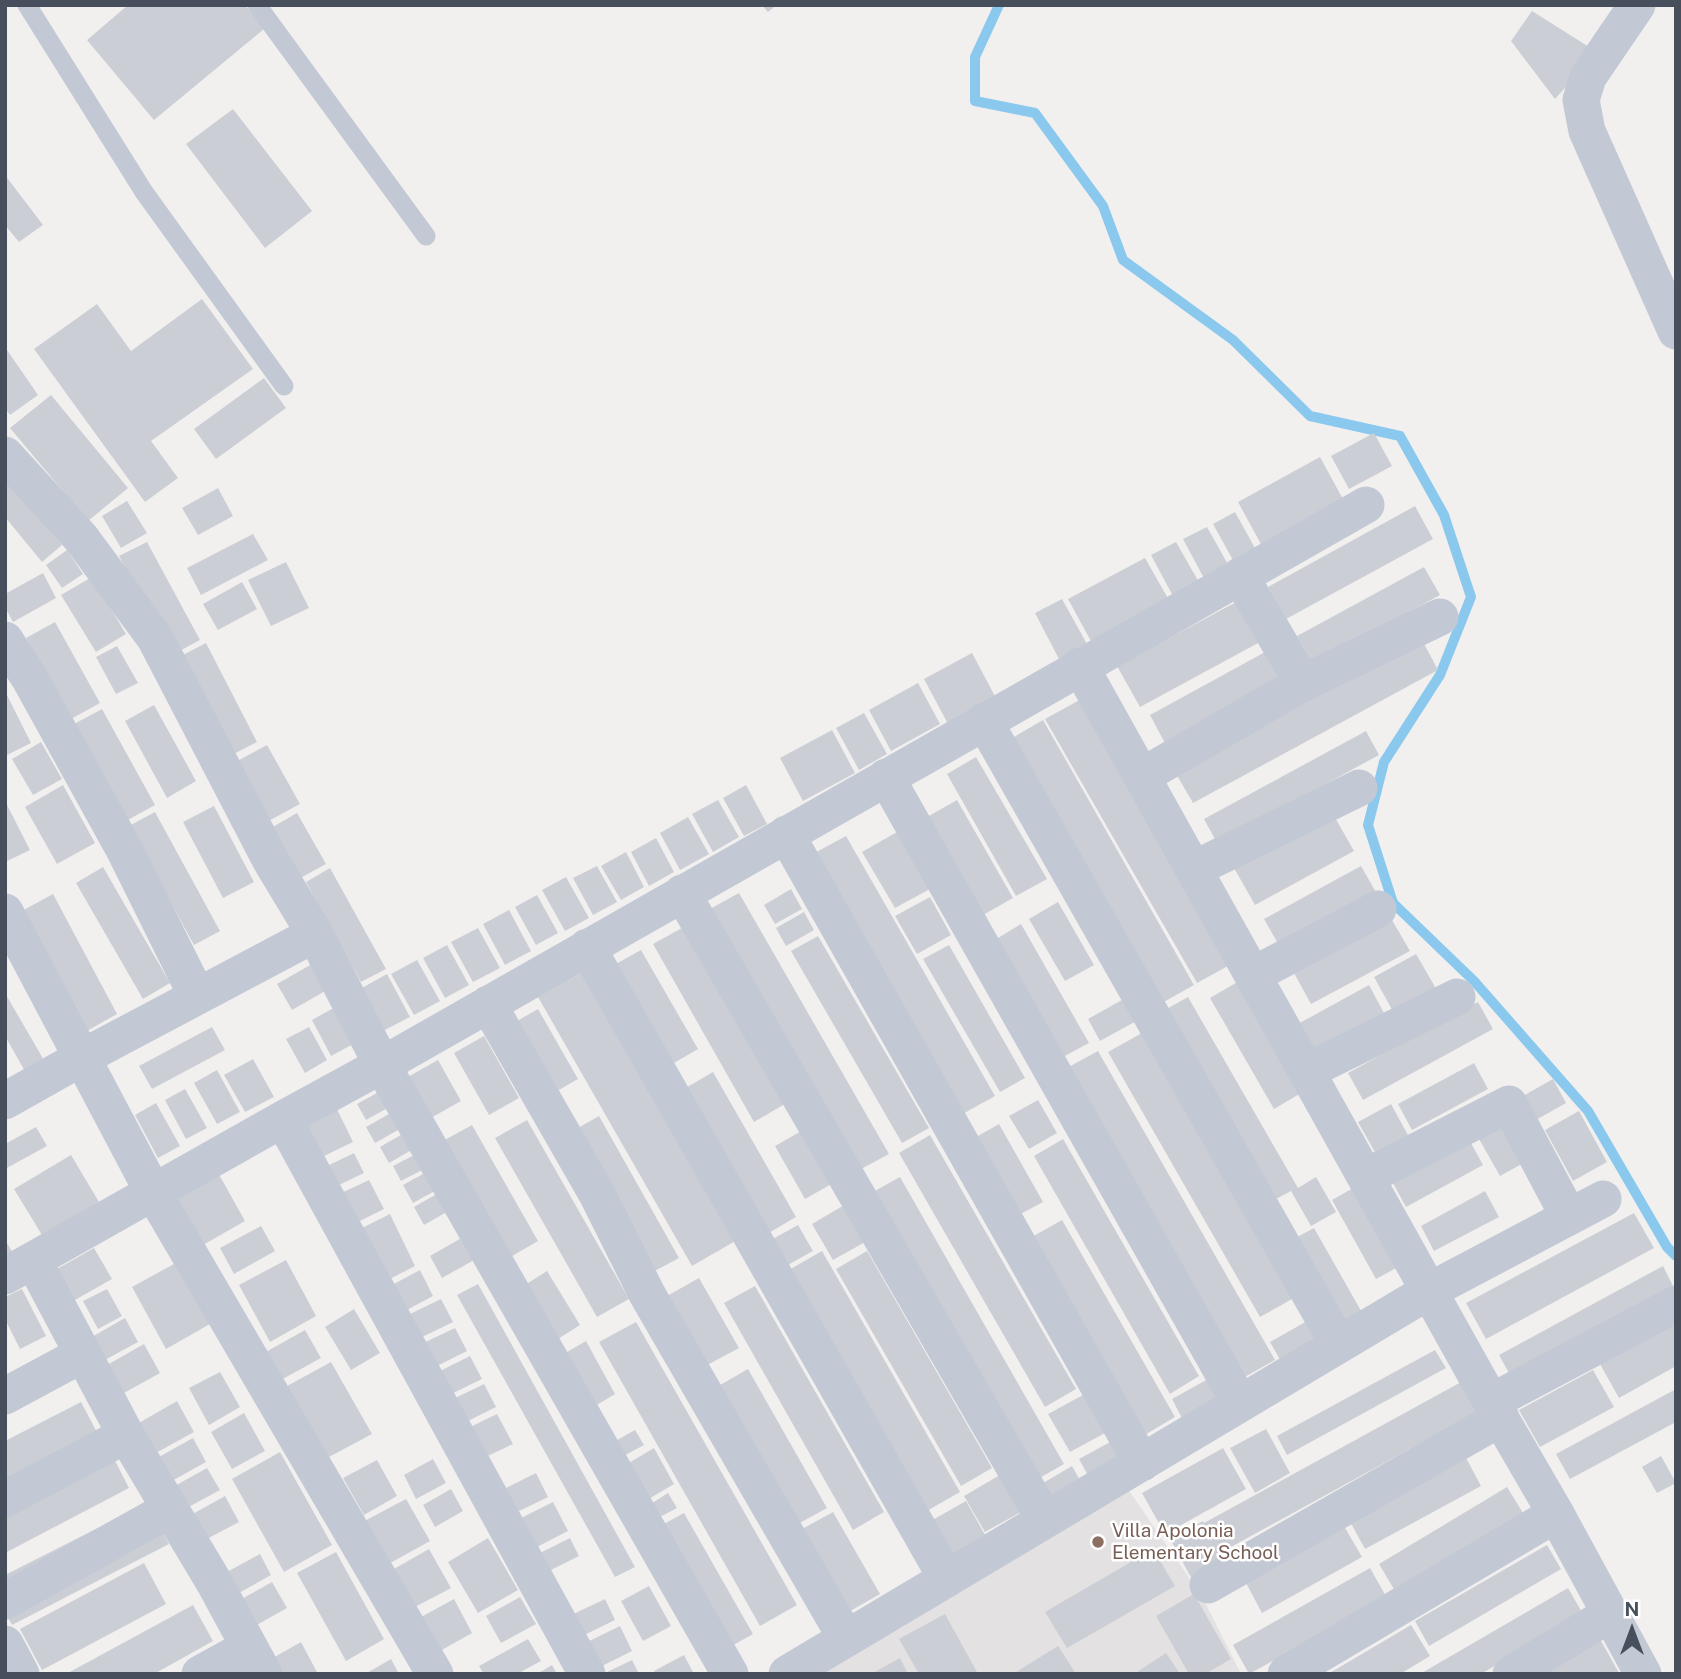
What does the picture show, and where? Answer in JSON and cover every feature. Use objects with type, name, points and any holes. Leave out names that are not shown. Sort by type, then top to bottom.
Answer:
[{"type":"street","points":[[1637,5],[1588,77],[1580,100],[1587,131],[1676,331]]},
{"type":"street","points":[[5,455],[81,538],[155,638],[271,861],[315,934],[382,1065],[730,1674]]},
{"type":"street","points":[[200,1674],[256,1660],[126,1435],[83,1354],[19,1268],[382,1065],[1366,505]]},
{"type":"street","points":[[1240,576],[1303,683]]},
{"type":"street","points":[[1142,776],[1303,683],[1440,617]]},
{"type":"street","points":[[5,640],[30,679],[124,849],[197,996]]},
{"type":"street","points":[[1080,666],[1643,1674]]},
{"type":"street","points":[[984,722],[1339,1345]]},
{"type":"street","points":[[886,777],[1240,1403]]},
{"type":"street","points":[[1194,869],[1359,788]]},
{"type":"street","points":[[786,834],[1142,1463]]},
{"type":"street","points":[[682,893],[1045,1520]]},
{"type":"street","points":[[1253,975],[1378,909]]},
{"type":"street","points":[[5,912],[153,1192],[435,1674]]},
{"type":"street","points":[[5,1101],[315,934]]},
{"type":"street","points":[[587,947],[947,1579]]},
{"type":"street","points":[[1307,1071],[1457,997]]},
{"type":"street","points":[[488,1004],[597,1194],[648,1294],[846,1638]]},
{"type":"street","points":[[1366,1177],[1509,1104],[1569,1217]]},
{"type":"street","points":[[283,1119],[587,1674]]},
{"type":"street","points":[[787,1674],[1429,1291],[1603,1199]]},
{"type":"street","points":[[1208,1585],[1676,1304]]},
{"type":"street","points":[[5,1396],[83,1354]]},
{"type":"street","points":[[5,1499],[126,1435]]},
{"type":"street","points":[[5,1601],[170,1509]]},
{"type":"street","points":[[1286,1674],[1556,1514]]},
{"type":"street","points":[[1511,1674],[1610,1614]]},
{"type":"street","points":[[5,1644],[21,1674]]},
{"type":"lane","points":[[27,5],[144,192],[284,386]]},
{"type":"lane","points":[[257,5],[426,236]]},
{"type":"shaded area","name":"Villa Apolonia Elementary School","points":[[1125,1485],[1203,1598],[1241,1674],[817,1674]]},
{"type":"building","points":[[128,5],[245,5],[264,29],[154,120],[87,40]]},
{"type":"building","points":[[762,5],[777,5],[768,12]]},
{"type":"building","points":[[1532,11],[1597,52],[1555,99],[1511,41]]},
{"type":"building","points":[[233,109],[312,211],[265,248],[186,144]]},
{"type":"building","points":[[5,175],[43,225],[19,242],[5,225]]},
{"type":"building","points":[[202,299],[253,369],[151,441],[178,478],[145,502],[34,349],[97,304],[131,351]]},
{"type":"building","points":[[5,347],[38,395],[10,415],[5,408]]},
{"type":"building","points":[[264,378],[286,408],[216,459],[194,429]]},
{"type":"building","points":[[51,395],[128,488],[88,521],[10,428]]},
{"type":"building","points":[[1374,433],[1392,466],[1349,489],[1331,456]]},
{"type":"building","points":[[1320,457],[1344,501],[1262,546],[1238,502]]},
{"type":"building","points":[[5,477],[62,545],[42,562],[5,517]]},
{"type":"building","points":[[218,488],[233,516],[198,535],[182,508]]},
{"type":"building","points":[[127,501],[147,533],[121,548],[102,516]]},
{"type":"building","points":[[1415,506],[1433,539],[1286,619],[1268,587]]},
{"type":"building","points":[[1235,512],[1256,550],[1234,562],[1213,524]]},
{"type":"building","points":[[1207,527],[1230,568],[1206,582],[1183,539]]},
{"type":"building","points":[[253,534],[268,560],[201,595],[187,568]]},
{"type":"building","points":[[147,542],[200,640],[172,655],[119,556]]},
{"type":"building","points":[[1176,542],[1200,584],[1174,598],[1151,555]]},
{"type":"building","points":[[67,550],[83,574],[62,588],[46,565]]},
{"type":"building","points":[[1145,558],[1170,602],[1092,643],[1068,599]]},
{"type":"building","points":[[286,562],[309,608],[271,626],[248,580]]},
{"type":"building","points":[[1424,567],[1440,595],[1313,664],[1297,636]]},
{"type":"building","points":[[43,573],[56,598],[13,622],[5,607],[5,594]]},
{"type":"building","points":[[92,577],[126,634],[96,652],[61,595]]},
{"type":"building","points":[[242,582],[257,609],[218,630],[203,604]]},
{"type":"building","points":[[1062,599],[1087,644],[1059,659],[1035,613]]},
{"type":"building","points":[[1238,601],[1260,642],[1140,707],[1117,666]]},
{"type":"building","points":[[55,622],[100,703],[71,719],[26,638]]},
{"type":"building","points":[[1421,638],[1438,670],[1193,803],[1175,772]]},
{"type":"building","points":[[206,643],[257,742],[228,757],[177,658]]},
{"type":"building","points":[[117,646],[138,683],[116,694],[96,657]]},
{"type":"building","points":[[1267,651],[1284,683],[1167,747],[1150,715]]},
{"type":"building","points":[[972,653],[996,698],[948,724],[924,679]]},
{"type":"building","points":[[918,683],[940,724],[891,751],[869,710]]},
{"type":"building","points":[[5,691],[31,743],[5,756]]},
{"type":"building","points":[[1085,697],[1237,961],[1197,983],[1045,719]]},
{"type":"building","points":[[154,705],[196,781],[167,798],[125,721]]},
{"type":"building","points":[[102,709],[155,805],[126,821],[74,724]]},
{"type":"building","points":[[864,713],[887,754],[859,770],[836,728]]},
{"type":"building","points":[[1043,720],[1194,985],[1153,1008],[1002,744]]},
{"type":"building","points":[[832,730],[855,773],[803,801],[780,758]]},
{"type":"building","points":[[1366,731],[1379,755],[1217,843],[1204,819]]},
{"type":"building","points":[[41,742],[62,779],[33,795],[12,759]]},
{"type":"building","points":[[267,745],[300,804],[261,825],[228,766]]},
{"type":"building","points":[[976,757],[1047,879],[1016,896],[947,774]]},
{"type":"building","points":[[63,785],[95,843],[57,864],[25,807]]},
{"type":"building","points":[[746,785],[767,824],[744,836],[723,798]]},
{"type":"building","points":[[718,800],[739,837],[713,852],[692,814]]},
{"type":"building","points":[[957,800],[1013,898],[976,919],[920,821]]},
{"type":"building","points":[[5,801],[30,850],[5,862]]},
{"type":"building","points":[[214,806],[254,882],[223,898],[183,822]]},
{"type":"building","points":[[155,812],[220,931],[194,945],[129,826]]},
{"type":"building","points":[[297,813],[326,864],[293,882],[264,832]]},
{"type":"building","points":[[1333,814],[1354,851],[1255,905],[1234,868]]},
{"type":"building","points":[[688,817],[709,854],[680,870],[660,833]]},
{"type":"building","points":[[897,832],[930,889],[895,908],[862,852]]},
{"type":"building","points":[[846,836],[995,1096],[959,1116],[809,856]]},
{"type":"building","points":[[656,838],[674,872],[649,886],[631,852]]},
{"type":"building","points":[[626,852],[644,887],[621,900],[601,866]]},
{"type":"building","points":[[597,866],[617,902],[593,915],[573,878]]},
{"type":"building","points":[[1361,866],[1377,894],[1280,947],[1264,919]]},
{"type":"building","points":[[103,867],[170,983],[143,999],[76,883]]},
{"type":"building","points":[[330,868],[386,969],[361,982],[306,882]]},
{"type":"building","points":[[566,877],[589,918],[565,931],[542,890]]},
{"type":"building","points":[[791,889],[802,909],[775,924],[764,905]]},
{"type":"building","points":[[739,893],[889,1154],[848,1176],[699,915]]},
{"type":"building","points":[[53,894],[117,1014],[85,1032],[20,912]]},
{"type":"building","points":[[537,895],[558,933],[536,945],[515,907]]},
{"type":"building","points":[[930,897],[951,935],[917,954],[895,916]]},
{"type":"building","points":[[1058,902],[1094,965],[1065,981],[1029,919]]},
{"type":"building","points":[[509,910],[531,951],[505,965],[483,924]]},
{"type":"building","points":[[804,912],[814,930],[786,946],[776,928]]},
{"type":"building","points":[[1392,920],[1410,951],[1311,1004],[1294,973]]},
{"type":"building","points":[[689,924],[790,1101],[754,1122],[653,944]]},
{"type":"building","points":[[1021,924],[1089,1043],[1061,1058],[993,941]]},
{"type":"building","points":[[478,928],[500,968],[473,982],[451,942]]},
{"type":"building","points":[[818,936],[929,1128],[902,1143],[791,951]]},
{"type":"building","points":[[447,945],[469,985],[445,998],[423,958]]},
{"type":"building","points":[[949,945],[1025,1078],[1000,1092],[923,959]]},
{"type":"building","points":[[641,950],[698,1049],[662,1070],[605,970]]},
{"type":"building","points":[[1416,954],[1438,992],[1395,1015],[1374,977]]},
{"type":"building","points":[[417,960],[440,1001],[414,1015],[391,974]]},
{"type":"building","points":[[312,964],[327,990],[292,1010],[277,984]]},
{"type":"building","points":[[590,968],[744,1236],[692,1266],[538,997]]},
{"type":"building","points":[[387,974],[410,1017],[383,1031],[360,989]]},
{"type":"building","points":[[1239,981],[1303,1092],[1274,1109],[1210,998]]},
{"type":"building","points":[[1369,985],[1385,1015],[1312,1055],[1296,1025]]},
{"type":"building","points":[[5,993],[45,1062],[26,1073],[5,1036]]},
{"type":"building","points":[[1129,996],[1142,1018],[1100,1041],[1088,1019]]},
{"type":"building","points":[[1188,997],[1298,1188],[1316,1177],[1336,1212],[1311,1226],[1291,1191],[1263,1206],[1154,1016]]},
{"type":"building","points":[[1478,1002],[1493,1029],[1363,1100],[1348,1073]]},
{"type":"building","points":[[337,1006],[357,1042],[331,1056],[312,1020]]},
{"type":"building","points":[[538,1009],[578,1079],[550,1095],[510,1025]]},
{"type":"building","points":[[212,1027],[225,1050],[152,1089],[139,1066]]},
{"type":"building","points":[[309,1027],[327,1060],[305,1073],[286,1039]]},
{"type":"building","points":[[1142,1033],[1294,1298],[1260,1317],[1108,1052]]},
{"type":"building","points":[[484,1036],[519,1098],[489,1115],[454,1053]]},
{"type":"building","points":[[1098,1051],[1275,1360],[1241,1379],[1063,1070]]},
{"type":"building","points":[[253,1059],[274,1097],[245,1112],[224,1075]]},
{"type":"building","points":[[438,1060],[461,1101],[429,1119],[406,1078]]},
{"type":"building","points":[[1474,1063],[1488,1089],[1412,1130],[1398,1104]]},
{"type":"building","points":[[217,1070],[240,1112],[217,1124],[194,1083]]},
{"type":"building","points":[[713,1072],[796,1217],[760,1238],[677,1093]]},
{"type":"building","points":[[1553,1079],[1566,1103],[1536,1120],[1523,1096]]},
{"type":"building","points":[[185,1089],[207,1128],[186,1139],[165,1100]]},
{"type":"building","points":[[384,1089],[393,1105],[366,1120],[357,1104]]},
{"type":"building","points":[[1038,1100],[1057,1133],[1029,1149],[1009,1116]]},
{"type":"building","points":[[156,1103],[180,1146],[158,1158],[135,1115]]},
{"type":"building","points":[[1391,1104],[1409,1137],[1376,1154],[1358,1122]]},
{"type":"building","points":[[335,1105],[353,1142],[318,1159],[300,1123]]},
{"type":"building","points":[[396,1110],[405,1126],[375,1143],[366,1127]]},
{"type":"building","points":[[1579,1111],[1607,1162],[1573,1181],[1545,1130]]},
{"type":"building","points":[[599,1116],[679,1258],[649,1274],[569,1133]]},
{"type":"building","points":[[527,1120],[629,1299],[597,1317],[495,1138]]},
{"type":"building","points":[[1509,1123],[1529,1160],[1500,1176],[1479,1139]]},
{"type":"building","points":[[999,1124],[1043,1202],[1015,1217],[971,1140]]},
{"type":"building","points":[[472,1125],[538,1241],[507,1259],[441,1142]]},
{"type":"building","points":[[36,1127],[47,1146],[5,1169],[5,1144]]},
{"type":"building","points":[[805,1129],[835,1182],[805,1199],[775,1146]]},
{"type":"building","points":[[406,1132],[415,1148],[389,1163],[380,1147]]},
{"type":"building","points":[[1465,1132],[1483,1165],[1406,1207],[1388,1174]]},
{"type":"building","points":[[930,1135],[1076,1389],[1045,1407],[899,1153]]},
{"type":"building","points":[[1063,1139],[1199,1376],[1170,1394],[1034,1156]]},
{"type":"building","points":[[354,1153],[364,1173],[333,1188],[323,1168]]},
{"type":"building","points":[[418,1153],[426,1168],[401,1181],[393,1166]]},
{"type":"building","points":[[71,1155],[102,1207],[45,1240],[14,1189]]},
{"type":"building","points":[[216,1169],[245,1221],[203,1245],[174,1192]]},
{"type":"building","points":[[432,1169],[442,1187],[413,1203],[403,1185]]},
{"type":"building","points":[[900,1177],[1064,1464],[1029,1484],[864,1197]]},
{"type":"building","points":[[369,1180],[384,1209],[350,1226],[335,1196]]},
{"type":"building","points":[[1353,1188],[1398,1267],[1376,1279],[1332,1200]]},
{"type":"building","points":[[442,1191],[452,1209],[424,1225],[414,1207]]},
{"type":"building","points":[[1485,1191],[1499,1217],[1434,1251],[1421,1226]]},
{"type":"building","points":[[846,1204],[867,1241],[833,1260],[812,1224]]},
{"type":"building","points":[[1634,1213],[1654,1248],[1486,1339],[1466,1303]]},
{"type":"building","points":[[390,1214],[415,1266],[382,1283],[356,1231]]},
{"type":"building","points":[[1062,1220],[1175,1417],[1143,1436],[1030,1238]]},
{"type":"building","points":[[798,1225],[813,1251],[775,1272],[760,1246]]},
{"type":"building","points":[[261,1226],[275,1251],[234,1274],[220,1248]]},
{"type":"building","points":[[1314,1228],[1364,1316],[1339,1330],[1288,1242]]},
{"type":"building","points":[[470,1233],[483,1255],[442,1278],[430,1256]]},
{"type":"building","points":[[5,1240],[13,1253],[5,1258]]},
{"type":"building","points":[[94,1248],[112,1279],[75,1300],[57,1269]]},
{"type":"building","points":[[822,1251],[960,1492],[925,1512],[787,1271]]},
{"type":"building","points":[[867,1251],[992,1468],[961,1486],[836,1269]]},
{"type":"building","points":[[183,1259],[217,1320],[166,1349],[132,1287]]},
{"type":"building","points":[[286,1260],[316,1316],[270,1342],[239,1285]]},
{"type":"building","points":[[1663,1266],[1673,1286],[1510,1375],[1499,1355]]},
{"type":"building","points":[[420,1270],[433,1296],[405,1311],[392,1285]]},
{"type":"building","points":[[547,1271],[580,1325],[558,1339],[525,1285]]},
{"type":"building","points":[[699,1278],[739,1348],[700,1369],[660,1300]]},
{"type":"building","points":[[478,1284],[635,1567],[615,1577],[457,1295]]},
{"type":"building","points":[[755,1286],[884,1512],[853,1530],[724,1303]]},
{"type":"building","points":[[22,1289],[46,1336],[20,1349],[5,1319],[5,1297]]},
{"type":"building","points":[[107,1289],[122,1316],[98,1329],[83,1301]]},
{"type":"building","points":[[441,1299],[453,1322],[420,1338],[408,1315]]},
{"type":"building","points":[[354,1309],[380,1353],[351,1370],[325,1327]]},
{"type":"building","points":[[1316,1316],[1333,1346],[1287,1372],[1270,1342]]},
{"type":"building","points":[[125,1318],[138,1342],[103,1361],[90,1338]]},
{"type":"building","points":[[636,1322],[797,1605],[760,1626],[599,1342]]},
{"type":"building","points":[[1676,1323],[1676,1366],[1619,1398],[1600,1364]]},
{"type":"building","points":[[455,1328],[467,1351],[429,1370],[417,1346]]},
{"type":"building","points":[[305,1330],[321,1358],[279,1381],[264,1353]]},
{"type":"building","points":[[586,1341],[615,1394],[590,1409],[560,1356]]},
{"type":"building","points":[[144,1344],[160,1373],[124,1393],[107,1365]]},
{"type":"building","points":[[1435,1350],[1446,1368],[1287,1455],[1277,1436]]},
{"type":"building","points":[[470,1356],[482,1379],[443,1398],[432,1375]]},
{"type":"building","points":[[331,1362],[372,1434],[327,1458],[287,1386]]},
{"type":"building","points":[[748,1369],[827,1508],[787,1530],[708,1392]]},
{"type":"building","points":[[1593,1370],[1614,1407],[1540,1447],[1519,1410]]},
{"type":"building","points":[[220,1372],[240,1407],[209,1425],[189,1388]]},
{"type":"building","points":[[1208,1379],[1222,1403],[1185,1424],[1172,1399]]},
{"type":"building","points":[[1463,1381],[1479,1411],[1220,1553],[1227,1565],[1194,1583],[1170,1539]]},
{"type":"building","points":[[484,1384],[496,1407],[460,1425],[449,1401]]},
{"type":"building","points":[[1676,1389],[1676,1422],[1570,1479],[1556,1454]]},
{"type":"building","points":[[1083,1395],[1105,1433],[1070,1452],[1048,1414]]},
{"type":"building","points":[[177,1401],[194,1432],[154,1454],[137,1424]]},
{"type":"building","points":[[81,1402],[101,1440],[5,1489],[5,1441]]},
{"type":"building","points":[[244,1413],[265,1451],[232,1469],[211,1432]]},
{"type":"building","points":[[497,1414],[513,1444],[479,1460],[464,1430]]},
{"type":"building","points":[[1266,1429],[1290,1473],[1255,1493],[1230,1448]]},
{"type":"building","points":[[635,1430],[644,1445],[618,1459],[610,1444]]},
{"type":"building","points":[[193,1438],[206,1462],[170,1482],[157,1458]]},
{"type":"building","points":[[1112,1441],[1124,1462],[1091,1481],[1079,1459]]},
{"type":"building","points":[[654,1448],[674,1484],[647,1500],[627,1464]]},
{"type":"building","points":[[1223,1448],[1246,1489],[1165,1534],[1142,1493]]},
{"type":"building","points":[[280,1452],[332,1545],[284,1572],[232,1479]]},
{"type":"building","points":[[111,1453],[129,1488],[5,1553],[5,1508]]},
{"type":"building","points":[[1464,1454],[1481,1486],[1365,1549],[1348,1518]]},
{"type":"building","points":[[1661,1456],[1676,1483],[1657,1493],[1642,1467]]},
{"type":"building","points":[[433,1459],[446,1483],[416,1499],[404,1475]]},
{"type":"building","points":[[377,1460],[397,1496],[364,1515],[343,1478]]},
{"type":"building","points":[[1072,1466],[1085,1489],[1051,1509],[1038,1486]]},
{"type":"building","points":[[207,1468],[220,1490],[185,1509],[173,1487]]},
{"type":"building","points":[[536,1473],[548,1497],[509,1516],[496,1493]]},
{"type":"building","points":[[1000,1475],[1021,1512],[985,1532],[964,1496]]},
{"type":"building","points":[[1507,1487],[1523,1513],[1395,1591],[1379,1564]]},
{"type":"building","points":[[451,1489],[463,1511],[435,1527],[423,1505]]},
{"type":"building","points":[[668,1493],[677,1508],[656,1519],[649,1505]]},
{"type":"building","points":[[225,1496],[239,1522],[203,1541],[189,1516]]},
{"type":"building","points":[[406,1499],[430,1541],[383,1567],[359,1524]]},
{"type":"building","points":[[966,1501],[989,1542],[950,1564],[927,1523]]},
{"type":"building","points":[[553,1502],[568,1531],[527,1552],[513,1522]]},
{"type":"building","points":[[147,1503],[169,1544],[12,1625],[5,1612],[5,1575]]},
{"type":"building","points":[[833,1512],[880,1594],[831,1622],[784,1539]]},
{"type":"building","points":[[684,1513],[753,1634],[730,1647],[660,1526]]},
{"type":"building","points":[[1344,1526],[1362,1557],[1262,1613],[1245,1581]]},
{"type":"building","points":[[488,1538],[518,1590],[478,1613],[448,1562]]},
{"type":"building","points":[[570,1538],[579,1556],[541,1575],[532,1557]]},
{"type":"building","points":[[1547,1545],[1561,1569],[1429,1646],[1415,1621]]},
{"type":"building","points":[[429,1549],[451,1588],[415,1607],[394,1569]]},
{"type":"building","points":[[1153,1549],[1175,1586],[1067,1648],[1045,1612]]},
{"type":"building","points":[[336,1552],[384,1639],[346,1661],[297,1573]]},
{"type":"building","points":[[260,1554],[271,1575],[239,1593],[227,1572]]},
{"type":"building","points":[[144,1563],[166,1604],[42,1670],[20,1629]]},
{"type":"building","points":[[1370,1568],[1387,1598],[1249,1674],[1233,1645]]},
{"type":"building","points":[[272,1582],[287,1608],[255,1626],[240,1600]]},
{"type":"building","points":[[649,1586],[671,1626],[643,1641],[621,1601]]},
{"type":"building","points":[[1568,1588],[1583,1614],[1481,1674],[1420,1674]]},
{"type":"building","points":[[1194,1594],[1231,1659],[1205,1674],[1189,1674],[1156,1616]]},
{"type":"building","points":[[520,1597],[536,1624],[501,1643],[486,1616]]},
{"type":"building","points":[[454,1599],[472,1633],[431,1656],[412,1622]]},
{"type":"building","points":[[605,1599],[615,1620],[576,1639],[565,1618]]},
{"type":"building","points":[[193,1605],[213,1641],[154,1674],[66,1674]]},
{"type":"building","points":[[945,1614],[978,1674],[919,1674],[899,1639]]},
{"type":"building","points":[[1411,1625],[1430,1656],[1400,1674],[1328,1674]]},
{"type":"building","points":[[620,1626],[632,1651],[594,1670],[581,1645]]},
{"type":"building","points":[[528,1639],[541,1661],[517,1674],[484,1674],[479,1666]]},
{"type":"building","points":[[1600,1639],[1619,1673],[1540,1674]]},
{"type":"building","points":[[301,1642],[318,1674],[279,1674],[271,1659]]},
{"type":"building","points":[[1058,1646],[1076,1674],[1013,1674]]},
{"type":"building","points":[[1166,1653],[1180,1674],[1134,1674]]},
{"type":"building","points":[[684,1655],[694,1674],[656,1674],[654,1671]]},
{"type":"building","points":[[900,1658],[908,1674],[871,1674]]},
{"type":"building","points":[[391,1659],[399,1674],[365,1674]]},
{"type":"building","points":[[632,1660],[639,1674],[603,1674]]},
{"type":"building","points":[[552,1665],[557,1674],[537,1674]]},
{"type":"waterway","points":[[999,5],[975,57],[975,101],[1035,113],[1103,206],[1123,260],[1233,340],[1310,416],[1400,436],[1444,515],[1471,597],[1440,675],[1384,762],[1368,825],[1393,903],[1474,981],[1588,1111],[1667,1247],[1676,1256]]},
{"type":"place","name":"Villa Apolonia Elementary School","points":[[1098,1542]]}]
